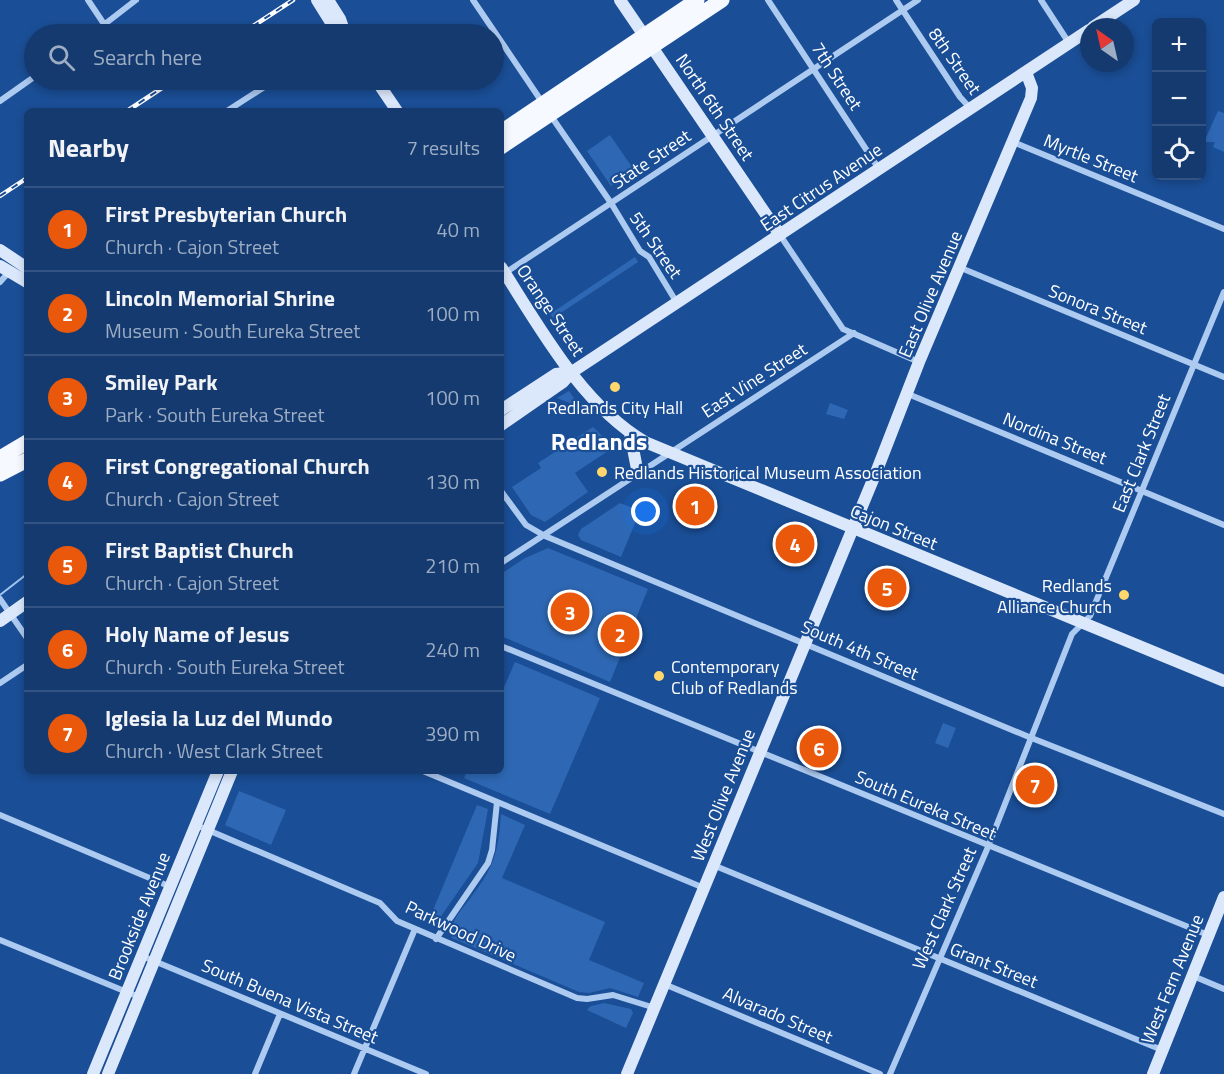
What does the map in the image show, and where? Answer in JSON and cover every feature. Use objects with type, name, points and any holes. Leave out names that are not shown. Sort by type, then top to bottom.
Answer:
[{"type":"main road","points":[[648,41],[697,0]]},
{"type":"main road","points":[[504,144],[546,109],[648,41],[722,0]]},
{"type":"main road","points":[[504,130],[546,109]]},
{"type":"main road","points":[[0,458],[24,444]]},
{"type":"main road","points":[[0,474],[24,462]]},
{"type":"street","points":[[88,0],[104,24],[136,0]]},
{"type":"street","points":[[317,0],[332,24]]},
{"type":"street","points":[[328,0],[341,24]]},
{"type":"street","name":"5th Street","points":[[473,0],[489,24]]},
{"type":"street","name":"North 6th Street","points":[[620,0],[780,235]]},
{"type":"street","name":"7th Street","points":[[768,0],[879,169]]},
{"type":"street","name":"8th Street","points":[[896,0],[960,98],[970,109]]},
{"type":"street","name":"State Street","points":[[504,269],[611,204],[918,0]]},
{"type":"street","points":[[1041,0],[1069,43]]},
{"type":"street","points":[[1107,18],[1134,0]]},
{"type":"street","name":"East Citrus Avenue","points":[[572,372],[1080,36]]},
{"type":"street","name":"5th Street","points":[[504,46],[611,204],[640,251],[649,257],[678,303]]},
{"type":"street","name":"East Olive Avenue","points":[[852,530],[919,362],[961,268],[1031,98],[1032,88],[1026,72]]},
{"type":"street","points":[[0,100],[24,84]]},
{"type":"street","points":[[231,108],[259,90]]},
{"type":"street","points":[[383,90],[395,108]]},
{"type":"street","name":"Myrtle Street","points":[[1013,142],[1224,229]]},
{"type":"street","points":[[780,235],[841,327],[919,362]]},
{"type":"street","points":[[0,250],[24,279]]},
{"type":"street","points":[[0,282],[13,267]]},
{"type":"street","name":"Sonora Street","points":[[961,268],[1224,377]]},
{"type":"street","name":"Orange Street","points":[[504,271],[572,372]]},
{"type":"street","name":"East Clark Street","points":[[1082,624],[1090,616],[1224,292]]},
{"type":"street","name":"East Vine Street","points":[[504,561],[854,333]]},
{"type":"street","points":[[504,408],[556,374],[572,372]]},
{"type":"street","points":[[504,423],[563,382],[572,372]]},
{"type":"street","name":"Cajon Street","points":[[572,372],[592,400],[630,433],[670,452],[852,530],[1224,681]]},
{"type":"street","name":"Nordina Street","points":[[908,394],[1224,525]]},
{"type":"street","points":[[630,433],[638,474]]},
{"type":"street","name":"South 4th Street","points":[[504,495],[526,525],[545,536],[1029,737],[1224,814]]},
{"type":"street","name":"West Olive Avenue","points":[[627,1074],[852,530]]},
{"type":"street","points":[[0,599],[5,617],[24,635]]},
{"type":"street","points":[[5,617],[24,604]]},
{"type":"street","name":"West Clark Street","points":[[890,1074],[987,847],[1072,634],[1082,624]]},
{"type":"street","name":"South Eureka Street","points":[[504,647],[987,847],[1208,935]]},
{"type":"street","points":[[0,683],[24,667]]},
{"type":"street","name":"Brookside Avenue","points":[[108,1074],[170,886],[196,825],[222,774]]},
{"type":"street","name":"Brookside Avenue","points":[[148,958],[183,892],[208,830],[222,774]]},
{"type":"street","points":[[430,774],[704,888]]},
{"type":"street","points":[[436,939],[488,863],[492,850],[497,802]]},
{"type":"street","points":[[0,815],[183,892]]},
{"type":"street","name":"Parkwood Drive","points":[[196,825],[380,903],[397,921],[577,998],[588,999],[613,994],[655,1008]]},
{"type":"street","name":"Grant Street","points":[[714,865],[1163,1051]]},
{"type":"street","name":"West Fern Avenue","points":[[1153,1074],[1224,897]]},
{"type":"street","points":[[354,1074],[415,929]]},
{"type":"street","points":[[0,940],[133,995]]},
{"type":"street","name":"South Buena Vista Street","points":[[148,958],[426,1074]]},
{"type":"street","points":[[1193,976],[1224,989]]},
{"type":"street","name":"Alvarado Street","points":[[664,984],[880,1074]]},
{"type":"street","name":"Brookside Avenue","points":[[93,1074],[133,995]]},
{"type":"street","points":[[255,1074],[280,1014]]},
{"type":"shaded area","points":[[1218,111],[1224,113],[1224,152],[1213,147],[1215,142],[1206,142]]},
{"type":"shaded area","points":[[610,135],[634,170],[611,186],[587,151]]},
{"type":"shaded area","points":[[635,257],[638,262],[553,318],[550,314]]},
{"type":"shaded area","points":[[569,391],[580,407],[557,398]]},
{"type":"shaded area","points":[[830,403],[848,410],[844,419],[826,414]]},
{"type":"shaded area","points":[[593,427],[614,447],[575,473],[588,492],[545,522],[531,515],[512,487],[541,468],[538,463]]},
{"type":"shaded area","points":[[620,503],[640,511],[621,557],[581,540],[578,535],[581,529]]},
{"type":"shaded area","points":[[548,548],[648,589],[610,682],[504,637],[504,572],[525,558]]},
{"type":"shaded area","points":[[515,662],[600,698],[550,814],[464,778],[466,774],[504,774],[504,687]]},
{"type":"shaded area","points":[[943,723],[956,728],[948,748],[935,743]]},
{"type":"shaded area","points":[[239,791],[286,810],[271,845],[225,825]]},
{"type":"shaded area","points":[[477,805],[488,809],[478,863],[437,922],[432,924],[428,922]]},
{"type":"shaded area","points":[[501,814],[525,825],[502,878],[605,922],[589,960],[644,983],[638,997],[610,988],[589,993],[579,992],[452,938],[452,928],[456,918],[477,889],[493,860]]},
{"type":"shaded area","points":[[604,1003],[631,1009],[633,1013],[626,1028],[587,1010],[591,1006]]},
{"type":"waterway","points":[[0,595],[24,576]]},
{"type":"railway","points":[[256,24],[293,0]]},
{"type":"railway","points":[[132,108],[159,90]]},
{"type":"railway","points":[[0,196],[24,180]]},
{"type":"place","name":"Redlands City Hall","points":[[615,387]]},
{"type":"place","name":"Redlands Historical Museum Association","points":[[602,472]]},
{"type":"place","name":"First Presbyterian Church","points":[[695,506]]},
{"type":"place","name":"First Congregational Church","points":[[795,544]]},
{"type":"place","name":"First Baptist Church","points":[[887,588]]},
{"type":"place","name":"Redlands Alliance Church","points":[[1124,595]]},
{"type":"place","name":"Smiley Park","points":[[570,612]]},
{"type":"place","name":"Lincoln Memorial Shrine","points":[[620,634]]},
{"type":"place","name":"Contemporary Club of Redlands","points":[[659,676]]},
{"type":"place","name":"Holy Name of Jesus","points":[[819,748]]},
{"type":"place","name":"Iglesia la Luz del Mundo","points":[[1035,785]]},
{"type":"district","name":"Redlands","points":[[599,441]]}]
